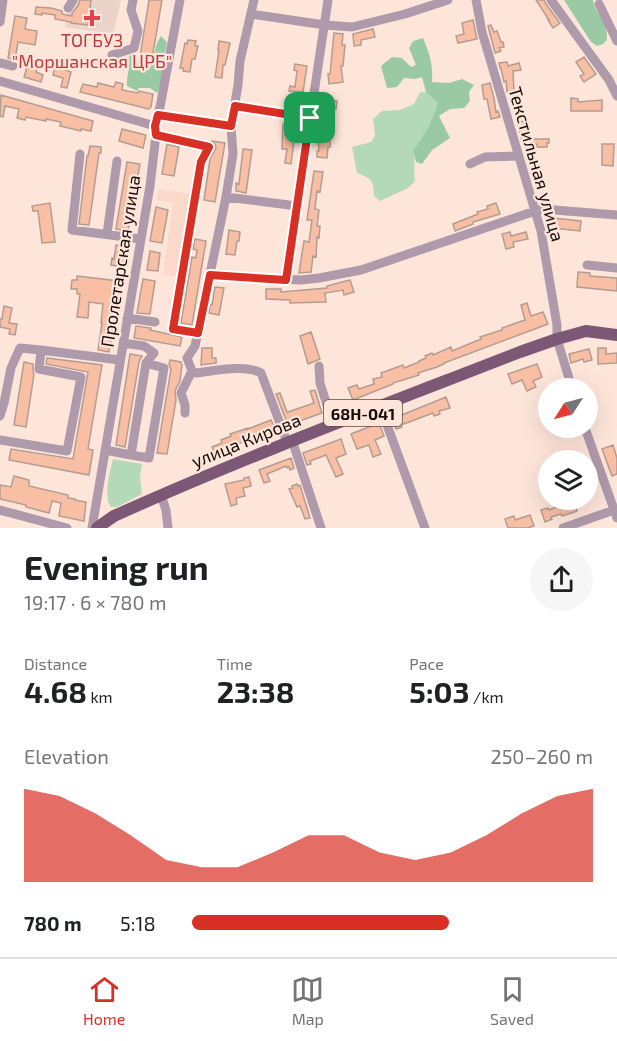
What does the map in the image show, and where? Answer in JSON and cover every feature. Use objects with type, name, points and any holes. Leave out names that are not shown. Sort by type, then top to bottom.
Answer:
[{"type":"main road","name":"улица Кирова","points":[[97,528],[114,516],[290,441],[557,339],[586,331],[617,335]]},
{"type":"street","points":[[112,55],[134,48],[138,31],[131,10],[133,0]]},
{"type":"street","name":"Пролетарская улица","points":[[92,528],[150,186],[155,131],[180,0]]},
{"type":"street","points":[[185,413],[181,393],[192,371],[187,358],[195,346],[226,197],[233,154],[231,126],[240,61],[254,0]]},
{"type":"street","points":[[286,280],[328,0]]},
{"type":"street","points":[[251,14],[352,27],[405,14],[448,0]]},
{"type":"street","name":"Текстильная улица","points":[[476,0],[482,32],[541,231],[557,339],[569,378]]},
{"type":"street","points":[[551,0],[609,80],[617,96]]},
{"type":"street","points":[[0,22],[2,1]]},
{"type":"street","points":[[599,4],[617,41]]},
{"type":"street","points":[[163,33],[173,38]]},
{"type":"street","points":[[0,63],[14,66]]},
{"type":"street","points":[[0,81],[209,147],[201,162],[173,329],[198,333]]},
{"type":"street","points":[[235,106],[310,118]]},
{"type":"street","points":[[158,115],[231,126]]},
{"type":"street","points":[[80,154],[72,230],[141,239]]},
{"type":"street","points":[[470,164],[485,157],[519,156]]},
{"type":"street","points":[[107,234],[117,161]]},
{"type":"street","points":[[226,197],[297,206]]},
{"type":"street","points":[[210,275],[286,280],[319,278],[361,270],[535,210],[617,216]]},
{"type":"street","points":[[587,265],[617,268]]},
{"type":"street","points":[[127,318],[155,322]]},
{"type":"street","points":[[123,343],[144,346],[154,353],[146,363],[130,455]]},
{"type":"street","points":[[0,416],[11,368],[20,348],[120,360]]},
{"type":"street","points":[[0,440],[67,451],[81,377],[39,369],[41,350]]},
{"type":"street","points":[[105,450],[148,458],[164,368],[146,363]]},
{"type":"street","points":[[319,366],[320,383],[333,424]]},
{"type":"street","points":[[192,371],[196,373],[254,369],[261,373],[290,441],[321,528]]},
{"type":"street","points":[[380,406],[425,528]]},
{"type":"street","points":[[563,528],[616,512],[589,438]]},
{"type":"street","points":[[161,495],[168,528]]},
{"type":"street","points":[[95,502],[101,512],[114,516]]},
{"type":"street","points":[[0,510],[67,528]]},
{"type":"shaded area","name":"ТОГБУЗ \"Моршанская ЦРБ\"","points":[[72,0],[121,0],[114,31],[106,33],[65,27]]},
{"type":"shaded area","points":[[158,189],[190,194],[176,276],[163,275],[173,203],[157,200]]},
{"type":"green space","points":[[564,0],[593,0],[606,29],[607,40],[603,44],[597,46],[591,42]]},
{"type":"green space","points":[[161,36],[167,42],[161,86],[157,93],[150,88],[139,88],[137,91],[127,86],[129,57],[131,55],[144,70],[151,67]]},
{"type":"green space","points":[[423,38],[428,49],[432,82],[449,83],[462,79],[474,85],[469,92],[470,101],[464,108],[450,109],[439,116],[450,138],[432,150],[422,164],[416,162],[413,151],[429,126],[438,103],[426,92],[422,77],[404,78],[397,87],[387,88],[381,66],[392,57],[402,58],[411,67],[416,65],[409,48],[413,41]]},
{"type":"green space","points":[[420,92],[426,92],[438,103],[429,126],[413,151],[415,181],[408,188],[380,201],[374,196],[371,180],[357,173],[352,147],[371,142],[375,135],[373,119],[382,111],[400,110],[414,104]]},
{"type":"green space","points":[[113,459],[142,464],[140,477],[142,494],[117,507],[111,507],[108,497]]},
{"type":"building","points":[[80,0],[91,0],[88,25],[55,19],[55,15],[35,14],[36,7],[51,8],[72,16]]},
{"type":"building","points":[[149,0],[162,0],[151,65],[139,63]]},
{"type":"building","points":[[536,0],[544,0],[560,23],[553,28]]},
{"type":"building","points":[[15,16],[27,18],[25,29],[37,31],[35,45],[18,42],[15,60],[8,58]]},
{"type":"building","points":[[473,20],[477,39],[458,43],[456,36],[464,34],[462,23]]},
{"type":"building","points":[[491,25],[494,32],[497,31],[504,47],[499,48],[501,51],[495,53],[488,26]]},
{"type":"building","points":[[373,29],[375,37],[361,40],[361,45],[354,46],[353,34]]},
{"type":"building","points":[[334,33],[343,34],[342,45],[345,45],[343,66],[341,66],[343,82],[329,84],[328,74],[330,74]]},
{"type":"building","points":[[188,40],[196,41],[195,46],[198,46],[195,59],[192,59],[190,72],[180,68],[185,43],[187,44]]},
{"type":"building","points":[[219,41],[230,43],[225,65],[223,65],[222,78],[215,77]]},
{"type":"building","points":[[584,57],[596,74],[584,82],[580,76],[584,74],[576,62]]},
{"type":"building","points":[[57,59],[67,62],[65,70],[71,72],[67,88],[61,87],[63,78],[53,75]]},
{"type":"building","points":[[29,61],[38,64],[36,72],[43,75],[41,82],[24,77]]},
{"type":"building","points":[[507,62],[508,66],[519,63],[521,70],[513,71],[514,92],[507,92],[506,81],[504,82],[500,68],[499,63]]},
{"type":"building","points":[[295,64],[307,66],[303,92],[289,91],[290,86],[295,87],[297,71],[294,70]]},
{"type":"building","points":[[116,82],[123,84],[122,90],[153,94],[151,107],[148,109],[80,92],[83,84],[97,87],[98,83],[114,87]]},
{"type":"building","points":[[490,83],[496,112],[498,111],[500,117],[491,119],[482,85]]},
{"type":"building","points":[[1,95],[93,121],[91,131],[60,126],[61,122],[46,119],[46,121],[26,117],[25,120],[17,118],[19,109],[5,106],[3,117],[0,116]]},
{"type":"building","points":[[571,98],[578,99],[578,102],[602,100],[602,111],[571,111]]},
{"type":"building","points":[[325,100],[337,101],[332,123],[330,122],[330,147],[328,147],[327,158],[317,157],[318,140],[322,140],[321,127]]},
{"type":"building","points":[[527,121],[530,139],[549,139],[547,147],[537,147],[537,144],[523,145],[517,122]]},
{"type":"building","points":[[283,124],[296,126],[291,164],[285,163],[287,149],[282,149]]},
{"type":"building","points":[[122,129],[146,135],[143,148],[119,141]]},
{"type":"building","points":[[211,141],[225,143],[215,202],[204,200],[210,159],[216,148]]},
{"type":"building","points":[[167,144],[179,147],[174,176],[162,174]]},
{"type":"building","points":[[602,144],[614,144],[613,166],[602,165]]},
{"type":"building","points":[[90,146],[101,147],[101,153],[99,153],[89,225],[79,224]]},
{"type":"building","points":[[243,149],[252,150],[246,193],[236,191],[236,183],[239,184]]},
{"type":"building","points":[[127,162],[140,164],[128,231],[116,229]]},
{"type":"building","points":[[314,171],[323,172],[320,192],[317,191],[315,209],[319,210],[317,226],[320,226],[319,238],[317,237],[316,257],[313,256],[311,272],[299,273],[304,241],[309,242],[312,220],[307,220]]},
{"type":"building","points":[[50,203],[55,242],[42,243],[38,211],[33,211],[32,206]]},
{"type":"building","points":[[496,203],[500,214],[473,222],[455,231],[453,224],[478,214],[477,212],[488,209],[487,206]]},
{"type":"building","points":[[156,207],[168,210],[162,243],[150,241]]},
{"type":"building","points":[[553,218],[581,221],[580,231],[552,228]]},
{"type":"building","points":[[229,230],[240,232],[235,255],[226,254]]},
{"type":"building","points":[[510,232],[511,236],[526,232],[528,239],[513,242],[514,247],[506,249],[502,234]]},
{"type":"building","points":[[195,239],[206,241],[192,325],[181,323],[192,257],[196,258],[197,250],[193,249]]},
{"type":"building","points":[[116,245],[128,247],[124,267],[111,265]]},
{"type":"building","points":[[150,251],[160,253],[158,271],[147,270]]},
{"type":"building","points":[[578,272],[590,273],[590,276],[617,278],[617,291],[577,287]]},
{"type":"building","points":[[77,276],[119,281],[117,294],[115,294],[113,315],[115,316],[109,352],[98,350],[103,304],[89,302],[88,318],[77,317],[80,294],[77,294],[77,289],[71,289],[72,280],[77,280]]},
{"type":"building","points":[[143,279],[155,281],[150,314],[137,313]]},
{"type":"building","points":[[350,280],[354,292],[344,295],[343,290],[325,293],[326,302],[290,303],[290,300],[266,299],[266,289],[281,289],[281,292],[327,288],[327,286]]},
{"type":"building","points":[[215,287],[224,288],[219,315],[209,313]]},
{"type":"building","points":[[527,303],[531,316],[543,312],[548,324],[353,400],[348,388],[357,385],[359,389],[374,384],[373,379],[382,377],[381,373],[403,365],[404,368],[426,358],[425,356],[451,347],[452,351],[481,339],[480,337],[525,320],[521,305]]},
{"type":"building","points":[[4,306],[12,308],[9,323],[17,324],[15,335],[9,334],[10,329],[0,327]]},
{"type":"building","points":[[136,326],[182,337],[180,346],[134,338]]},
{"type":"building","points":[[311,332],[320,359],[308,364],[300,336]]},
{"type":"building","points":[[202,348],[212,348],[212,358],[216,358],[216,363],[201,365]]},
{"type":"building","points":[[598,348],[606,348],[606,354],[617,353],[617,363],[598,364]]},
{"type":"building","points":[[589,349],[592,360],[584,362],[583,359],[571,363],[569,354]]},
{"type":"building","points":[[130,354],[142,356],[139,362],[125,447],[116,445]]},
{"type":"building","points":[[47,358],[102,365],[88,449],[93,450],[89,475],[9,460],[11,449],[73,459],[88,372],[46,364]]},
{"type":"building","points":[[170,360],[181,362],[182,365],[180,381],[175,391],[176,400],[167,454],[157,453],[171,369]]},
{"type":"building","points":[[24,362],[33,364],[34,374],[26,427],[14,425]]},
{"type":"building","points":[[537,364],[542,377],[533,381],[536,387],[527,391],[522,380],[512,384],[508,374]]},
{"type":"building","points":[[315,390],[322,413],[288,425],[276,394],[280,393],[288,412],[314,403],[310,391]]},
{"type":"building","points":[[446,397],[450,408],[439,411],[440,414],[434,416],[433,413],[396,429],[392,419]]},
{"type":"building","points":[[271,420],[276,431],[231,446],[232,448],[215,455],[212,447],[222,443],[221,440],[231,436],[230,434]]},
{"type":"building","points":[[379,423],[384,436],[375,440],[381,454],[373,457],[369,445],[357,449],[351,434]]},
{"type":"building","points":[[341,439],[346,454],[336,458],[343,474],[336,477],[326,455],[310,461],[311,464],[307,465],[303,453]]},
{"type":"building","points":[[613,445],[617,458],[617,474],[612,476],[602,449]]},
{"type":"building","points":[[291,458],[294,468],[290,470],[286,466],[267,474],[270,481],[264,483],[259,470]]},
{"type":"building","points":[[14,476],[29,480],[29,486],[68,495],[68,498],[86,502],[84,521],[59,516],[61,503],[52,501],[49,513],[0,499],[0,485],[11,487]]},
{"type":"building","points":[[249,477],[251,486],[243,488],[245,496],[236,498],[237,504],[231,506],[225,484]]},
{"type":"building","points":[[297,484],[300,485],[310,518],[305,519],[289,489]]},
{"type":"building","points":[[541,510],[577,510],[562,516],[561,514],[551,517],[552,519],[545,522]]},
{"type":"building","points":[[530,515],[534,526],[508,528],[505,519],[514,516],[515,520]]},
{"type":"place","name":"ТОГБУЗ \"Моршанская ЦРБ\"","points":[[92,18]]},
{"type":"route","points":[[235,106],[310,118],[286,280],[210,275],[198,333],[173,329],[201,162],[209,147],[156,135],[155,126],[158,115],[231,126],[235,106]]}]
